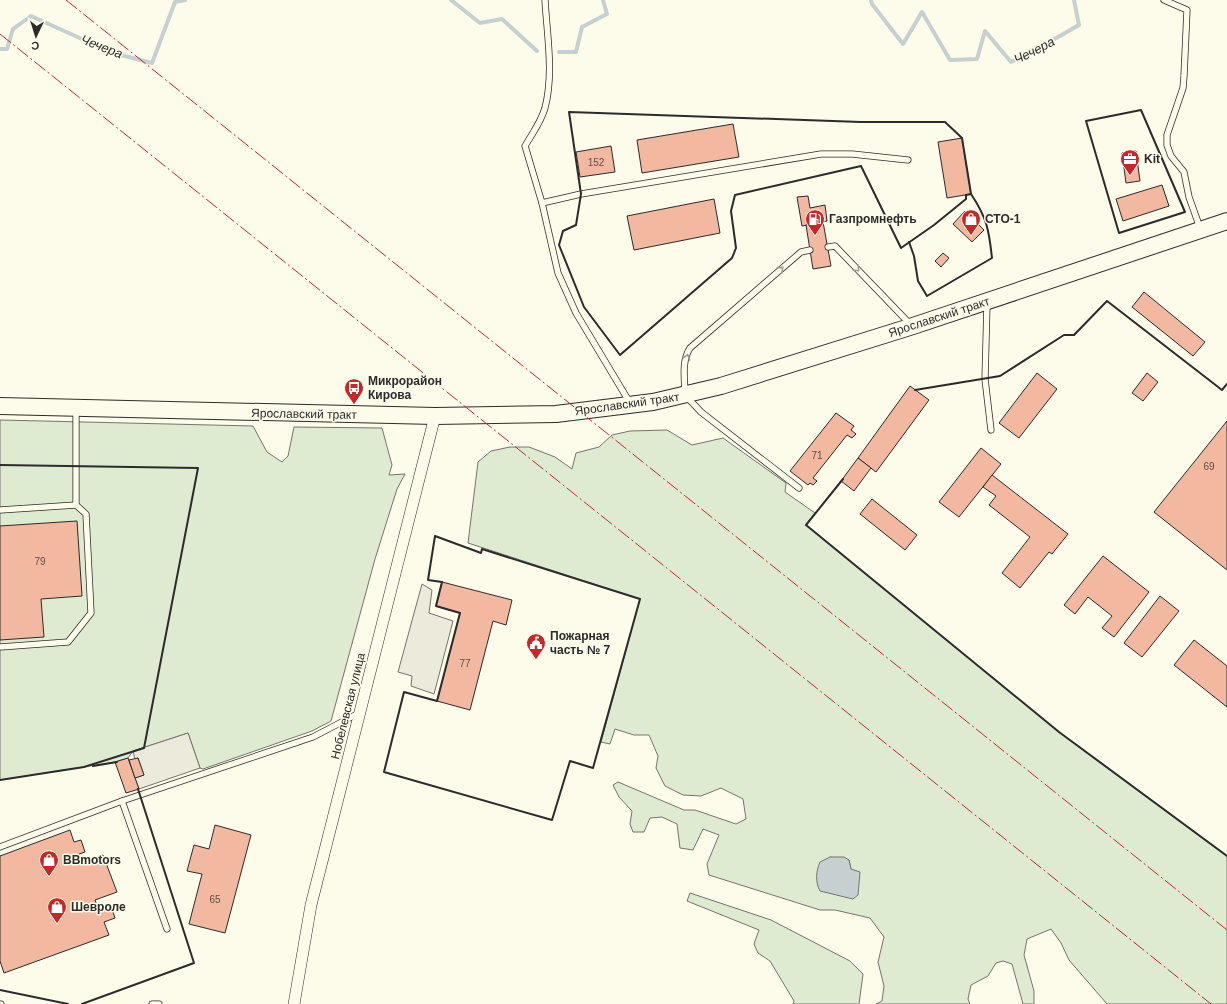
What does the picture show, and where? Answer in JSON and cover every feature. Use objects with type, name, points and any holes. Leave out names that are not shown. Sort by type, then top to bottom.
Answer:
[{"type":"street","name":"Ярославский тракт","points":[[0,406],[435,416],[556,414],[631,405],[685,395],[721,386],[987,302],[1227,221]]},
{"type":"street","name":"Нобелевская улица","points":[[294,1004],[311,905],[435,416]]},
{"type":"lane","points":[[545,0],[550,68],[548,90],[545,109],[539,124],[525,146],[542,203],[558,273],[576,313],[631,405]]},
{"type":"lane","points":[[1164,0],[1186,10],[1184,76],[1180,96],[1167,134],[1167,145],[1171,156],[1184,172],[1189,197],[1201,230]]},
{"type":"lane","points":[[542,203],[581,194],[821,154],[852,154],[908,160]]},
{"type":"lane","points":[[828,247],[836,246],[912,326]]},
{"type":"lane","points":[[799,488],[701,412],[685,395],[684,365],[686,355],[690,348],[801,252],[810,250]]},
{"type":"lane","points":[[987,302],[986,379],[991,430]]},
{"type":"lane","points":[[76,408],[76,506]]},
{"type":"lane","points":[[0,510],[76,506],[86,514],[91,613],[68,642],[0,647]]},
{"type":"lane","points":[[0,847],[122,801],[313,737],[360,713]]},
{"type":"lane","points":[[122,801],[167,928]]},
{"type":"lane","points":[[152,1004],[159,1004]]},
{"type":"green space","points":[[0,420],[253,426],[267,452],[282,462],[288,456],[294,427],[382,428],[392,465],[389,475],[405,474],[397,489],[375,559],[331,721],[312,731],[203,769],[200,768],[188,733],[133,751],[128,758],[115,762],[0,780]]},
{"type":"green space","points":[[667,430],[692,445],[723,438],[786,483],[785,492],[815,513],[806,525],[1059,732],[1227,856],[1227,1004],[1107,1004],[1069,960],[1061,943],[1051,929],[1027,939],[1024,955],[1034,991],[1034,1004],[1023,1004],[1012,964],[1003,961],[996,963],[988,976],[971,985],[968,999],[970,1004],[876,1004],[882,1001],[884,986],[878,962],[884,937],[870,918],[835,910],[820,910],[709,875],[707,864],[719,835],[703,829],[693,850],[680,848],[677,824],[662,817],[650,818],[644,832],[633,832],[630,824],[632,811],[619,797],[613,785],[618,782],[684,810],[695,810],[736,824],[746,819],[743,799],[721,788],[701,796],[683,795],[665,786],[656,768],[658,756],[649,735],[634,735],[615,729],[610,744],[601,742],[640,599],[468,543],[478,462],[491,451],[510,447],[529,447],[555,457],[572,469],[576,453],[599,447],[612,435],[630,431]],"holes":[[[830,857],[849,860],[851,869]]]},
{"type":"green space","points":[[690,893],[771,920],[850,961],[863,974],[859,1004],[793,1004],[794,1001],[770,961],[758,953],[754,944],[759,930],[687,901]]},
{"type":"shaded area","points":[[422,584],[432,590],[429,613],[453,621],[434,694],[411,686],[412,676],[398,672]]},
{"type":"shaded area","points":[[188,733],[200,768],[139,789],[135,778],[144,775],[138,758],[135,759],[133,751]]},
{"type":"shaded area","points":[[830,857],[844,857],[849,860],[851,869],[860,872],[858,895],[853,899],[820,891],[818,888],[817,873],[820,862]]},
{"type":"building","points":[[733,124],[739,157],[642,173],[637,140]]},
{"type":"building","points":[[962,138],[971,194],[947,198],[938,142]]},
{"type":"building","points":[[611,146],[615,172],[580,177],[576,152]]},
{"type":"building","points":[[1136,151],[1140,181],[1126,183],[1122,153]]},
{"type":"building","points":[[1162,185],[1169,206],[1123,221],[1116,199]]},
{"type":"building","points":[[808,196],[810,208],[825,205],[827,221],[802,226],[797,197]]},
{"type":"building","points":[[714,199],[720,233],[634,250],[627,216]]},
{"type":"building","points":[[965,211],[984,230],[972,242],[953,224]]},
{"type":"building","points":[[823,222],[831,266],[813,269],[806,225]]},
{"type":"building","points":[[943,253],[949,258],[941,267],[935,261]]},
{"type":"building","points":[[1144,292],[1205,342],[1193,356],[1132,307]]},
{"type":"building","points":[[1037,373],[1057,389],[1019,438],[999,423]]},
{"type":"building","points":[[1147,373],[1158,382],[1143,401],[1132,393]]},
{"type":"building","points":[[910,386],[929,400],[876,472],[858,458]]},
{"type":"building","points":[[836,413],[854,426],[851,430],[856,434],[852,438],[847,435],[813,478],[817,481],[813,485],[810,483],[808,485],[790,471]]},
{"type":"building","points":[[1227,421],[1227,570],[1154,512]]},
{"type":"building","points":[[981,448],[1001,464],[959,517],[939,502]]},
{"type":"building","points":[[858,458],[871,468],[854,491],[841,481]]},
{"type":"building","points":[[992,475],[1068,534],[1052,554],[1049,552],[1020,588],[1002,573],[1030,537],[989,505],[996,496],[983,487]]},
{"type":"building","points":[[872,499],[917,535],[905,550],[860,514]]},
{"type":"building","points":[[77,521],[82,596],[41,599],[44,637],[0,640],[0,526]]},
{"type":"building","points":[[1103,556],[1149,592],[1114,637],[1102,628],[1112,616],[1088,597],[1075,614],[1064,605]]},
{"type":"building","points":[[442,582],[512,600],[506,625],[493,621],[470,710],[437,701],[460,613],[436,606]]},
{"type":"building","points":[[1160,596],[1179,611],[1142,657],[1124,643]]},
{"type":"building","points":[[1194,640],[1227,666],[1227,707],[1174,665]]},
{"type":"building","points":[[128,758],[139,789],[126,793],[115,762]]},
{"type":"building","points":[[138,758],[144,775],[135,778],[129,760]]},
{"type":"building","points":[[215,825],[251,835],[225,933],[189,924],[202,874],[187,871],[194,845],[209,849]]},
{"type":"building","points":[[70,830],[74,842],[81,840],[85,852],[79,854],[82,863],[103,855],[117,892],[95,900],[98,908],[110,904],[115,918],[104,922],[109,935],[4,973],[0,961],[0,856]]},
{"type":"waterway","name":"Чечера","points":[[0,49],[7,49],[13,29],[31,16],[113,53],[152,63],[175,2],[185,0]]},
{"type":"waterway","name":"Чечера","points":[[451,0],[480,23],[502,19],[537,51]]},
{"type":"waterway","name":"Чечера","points":[[559,52],[576,52],[582,27],[607,14],[603,0]]},
{"type":"waterway","name":"Чечера","points":[[871,0],[872,4],[903,44],[922,12],[950,60],[977,59],[985,31],[1011,62],[1047,46],[1044,45],[1079,25],[1074,0]]},
{"type":"wall","points":[[1141,110],[1185,212],[1119,233],[1086,121],[1141,110]]},
{"type":"wall","points":[[569,112],[861,122],[945,122],[962,138],[971,194],[966,195],[966,199],[934,225],[901,248],[861,166],[735,195],[731,211],[736,248],[732,258],[620,355],[584,307],[559,245],[563,231],[576,225],[581,194],[569,112]]},
{"type":"wall","points":[[909,242],[914,256],[918,281],[927,296],[992,258],[990,240],[984,217],[971,194]]},
{"type":"wall","points":[[915,390],[1000,376],[1064,335],[1074,335],[1107,301],[1222,390],[1227,384]]},
{"type":"wall","points":[[0,465],[198,468],[144,748],[84,767],[0,780]]},
{"type":"wall","points":[[843,479],[806,525],[1059,732],[1227,856]]},
{"type":"wall","points":[[435,536],[481,553],[482,549],[640,599],[593,768],[570,761],[552,820],[384,772],[404,692],[437,701],[460,613],[436,606],[442,582],[428,580],[435,536]]},
{"type":"wall","points":[[93,766],[117,762]]},
{"type":"wall","points":[[82,1004],[194,963],[138,789]]},
{"type":"wall","points":[[0,990],[68,1004]]},
{"type":"power","points":[[66,0],[1227,930]]},
{"type":"power","points":[[0,34],[1211,1004]]},
{"type":"place","name":"Kit","points":[[1130,176]]},
{"type":"place","name":"Газпромнефть","points":[[815,236]]},
{"type":"place","name":"СТО-1","points":[[971,236]]},
{"type":"place","name":"Микрорайон Кирова","points":[[354,405]]},
{"type":"place","name":"Пожарная часть № 7","points":[[536,660]]},
{"type":"place","name":"BBmotors","points":[[49,877]]},
{"type":"place","name":"Шевроле","points":[[57,924]]}]
